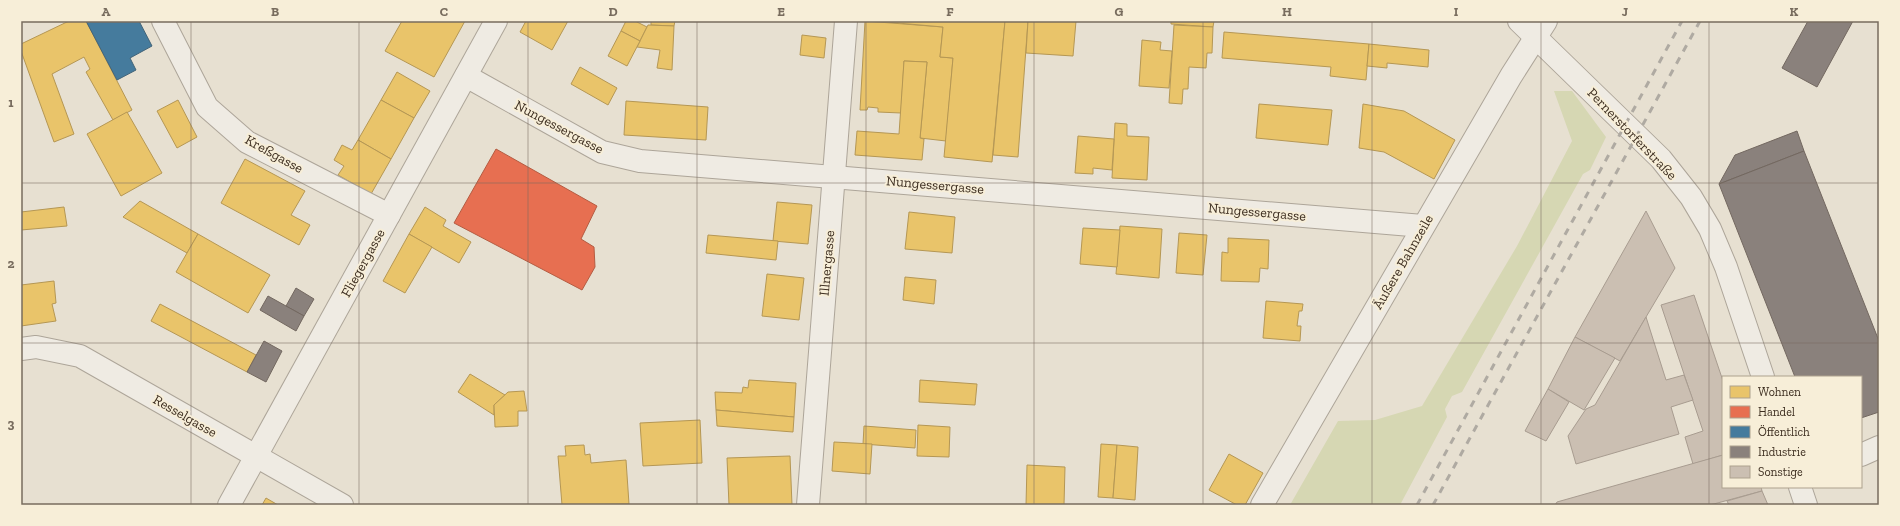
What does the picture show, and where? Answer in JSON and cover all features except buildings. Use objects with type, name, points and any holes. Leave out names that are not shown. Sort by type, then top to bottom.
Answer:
[{"type":"street","name":"Kreßgasse","points":[[163,21],[207,107],[247,142],[389,215]]},
{"type":"street","name":"Fliegergasse","points":[[229,505],[496,21]]},
{"type":"street","name":"Illnergasse","points":[[808,505],[846,21]]},
{"type":"street","name":"Pernerstorferstraße","points":[[1519,21],[1541,29],[1660,159],[1691,197],[1710,229],[1726,267],[1763,376]]},
{"type":"street","name":"Äußere Bahnzeile","points":[[1262,505],[1423,226],[1541,29]]},
{"type":"street","name":"Nungessergasse","points":[[466,76],[602,152],[640,161],[1423,226]]},
{"type":"street","name":"Resselgasse","points":[[21,349],[36,347],[80,356],[342,505]]},
{"type":"street","points":[[1862,455],[1879,447]]},
{"type":"street","points":[[1800,488],[1806,505]]},
{"type":"green space","points":[[1554,91],[1572,91],[1606,137],[1590,170],[1583,174],[1462,392],[1452,396],[1445,409],[1447,417],[1400,505],[1290,505],[1338,421],[1375,420],[1422,406],[1517,246],[1572,141]]},
{"type":"railway","points":[[1417,505],[1682,21]]},
{"type":"railway","points":[[1433,505],[1700,21]]}]
